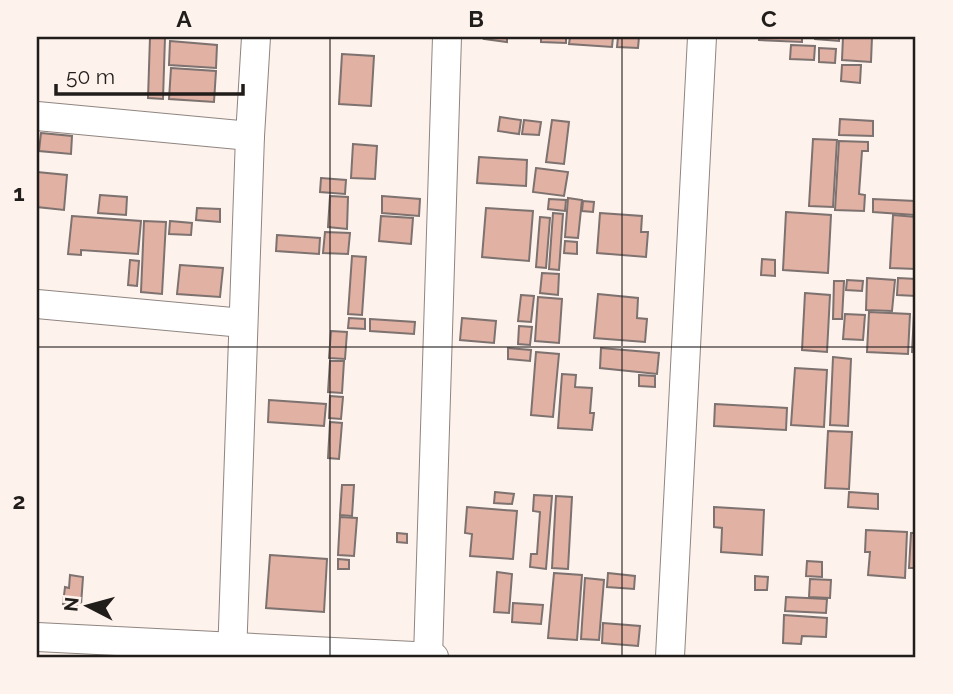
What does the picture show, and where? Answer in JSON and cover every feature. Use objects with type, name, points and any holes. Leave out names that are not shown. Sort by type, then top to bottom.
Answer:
[{"type":"street","points":[[232,653],[250,136],[256,37]]},
{"type":"street","points":[[428,657],[447,37]]},
{"type":"street","points":[[670,657],[702,37]]},
{"type":"street","points":[[37,116],[250,136]]},
{"type":"street","points":[[37,304],[243,323]]},
{"type":"street","points":[[37,636],[232,653],[434,657]]},
{"type":"building","points":[[150,37],[165,37],[163,99],[148,98]]},
{"type":"building","points":[[507,37],[507,42],[484,39]]},
{"type":"building","points":[[541,37],[566,37],[566,43],[541,42]]},
{"type":"building","points":[[570,37],[613,37],[612,47],[569,44]]},
{"type":"building","points":[[618,37],[639,37],[638,48],[617,47]]},
{"type":"building","points":[[759,37],[802,37],[802,42],[759,40]]},
{"type":"building","points":[[839,37],[839,41],[815,39]]},
{"type":"building","points":[[843,37],[872,37],[871,62],[842,60]]},
{"type":"building","points":[[170,41],[217,45],[216,68],[169,65]]},
{"type":"building","points":[[791,45],[815,46],[814,60],[790,59]]},
{"type":"building","points":[[819,48],[836,49],[835,63],[819,62]]},
{"type":"building","points":[[342,54],[374,56],[371,106],[339,104]]},
{"type":"building","points":[[842,65],[861,65],[860,83],[841,81]]},
{"type":"building","points":[[171,68],[216,71],[214,102],[169,99]]},
{"type":"building","points":[[500,117],[521,120],[519,134],[498,131]]},
{"type":"building","points":[[840,119],[873,121],[873,136],[839,135]]},
{"type":"building","points":[[524,120],[541,122],[539,135],[522,134]]},
{"type":"building","points":[[552,120],[569,122],[564,164],[546,162]]},
{"type":"building","points":[[41,133],[72,136],[71,154],[39,151]]},
{"type":"building","points":[[813,139],[837,140],[833,207],[809,206]]},
{"type":"building","points":[[839,141],[868,142],[868,151],[862,151],[859,194],[865,195],[864,211],[835,210]]},
{"type":"building","points":[[353,144],[377,146],[375,179],[351,178]]},
{"type":"building","points":[[479,157],[527,160],[526,186],[477,183]]},
{"type":"building","points":[[536,168],[568,172],[564,196],[533,192]]},
{"type":"building","points":[[37,172],[67,175],[64,210],[37,207]]},
{"type":"building","points":[[321,178],[346,180],[345,194],[320,192]]},
{"type":"building","points":[[100,195],[127,197],[126,215],[98,213]]},
{"type":"building","points":[[330,196],[348,197],[347,229],[328,227]]},
{"type":"building","points":[[382,196],[420,199],[419,216],[382,213]]},
{"type":"building","points":[[568,198],[582,200],[578,238],[565,237]]},
{"type":"building","points":[[549,199],[566,200],[565,211],[548,209]]},
{"type":"building","points":[[873,199],[915,201],[915,215],[873,212]]},
{"type":"building","points":[[583,201],[594,202],[593,212],[582,211]]},
{"type":"building","points":[[197,208],[220,209],[220,222],[196,220]]},
{"type":"building","points":[[486,208],[533,211],[529,261],[482,257]]},
{"type":"building","points":[[786,212],[831,215],[828,273],[783,270]]},
{"type":"building","points":[[553,213],[563,214],[559,270],[549,269]]},
{"type":"building","points":[[600,213],[642,216],[641,232],[648,232],[646,257],[597,253]]},
{"type":"building","points":[[893,215],[916,217],[916,269],[890,268]]},
{"type":"building","points":[[72,216],[141,221],[138,254],[81,250],[81,255],[68,254]]},
{"type":"building","points":[[381,216],[413,218],[411,244],[379,241]]},
{"type":"building","points":[[540,217],[550,218],[546,268],[536,267]]},
{"type":"building","points":[[144,221],[166,222],[162,294],[141,292]]},
{"type":"building","points":[[170,221],[192,223],[191,235],[169,234]]},
{"type":"building","points":[[325,232],[350,233],[348,254],[323,253]]},
{"type":"building","points":[[277,235],[320,238],[319,254],[276,251]]},
{"type":"building","points":[[565,241],[577,242],[577,254],[564,253]]},
{"type":"building","points":[[352,256],[366,257],[362,315],[348,314]]},
{"type":"building","points":[[762,259],[775,260],[775,276],[761,275]]},
{"type":"building","points":[[130,260],[139,261],[137,286],[128,285]]},
{"type":"building","points":[[180,265],[223,268],[220,297],[177,294]]},
{"type":"building","points":[[542,273],[559,274],[558,295],[540,293]]},
{"type":"building","points":[[867,278],[895,280],[892,311],[866,310]]},
{"type":"building","points":[[898,278],[916,279],[916,296],[897,295]]},
{"type":"building","points":[[847,280],[863,281],[862,291],[846,290]]},
{"type":"building","points":[[834,281],[844,281],[842,319],[833,319]]},
{"type":"building","points":[[805,293],[830,295],[827,352],[802,350]]},
{"type":"building","points":[[598,294],[638,298],[637,318],[647,319],[645,342],[594,338]]},
{"type":"building","points":[[521,295],[534,296],[531,322],[518,321]]},
{"type":"building","points":[[538,297],[562,299],[559,343],[535,341]]},
{"type":"building","points":[[869,312],[910,314],[908,354],[867,352]]},
{"type":"building","points":[[845,314],[865,315],[863,340],[843,339]]},
{"type":"building","points":[[916,314],[916,353],[912,352]]},
{"type":"building","points":[[349,318],[365,319],[365,329],[348,328]]},
{"type":"building","points":[[462,318],[496,321],[494,343],[460,340]]},
{"type":"building","points":[[370,319],[415,322],[414,334],[370,331]]},
{"type":"building","points":[[519,326],[532,327],[530,345],[518,344]]},
{"type":"building","points":[[331,331],[347,332],[345,359],[329,358]]},
{"type":"building","points":[[508,348],[531,350],[530,361],[508,359]]},
{"type":"building","points":[[601,348],[659,353],[657,374],[600,368]]},
{"type":"building","points":[[536,352],[559,354],[553,417],[531,415]]},
{"type":"building","points":[[833,357],[851,359],[848,426],[830,425]]},
{"type":"building","points":[[330,361],[344,361],[342,393],[328,392]]},
{"type":"building","points":[[795,368],[827,370],[824,427],[791,425]]},
{"type":"building","points":[[562,374],[576,375],[575,387],[592,388],[592,430],[558,428]]},
{"type":"building","points":[[639,375],[655,376],[655,387],[639,386]]},
{"type":"building","points":[[330,396],[343,397],[341,419],[329,418]]},
{"type":"building","points":[[269,400],[326,404],[324,426],[268,422]]},
{"type":"building","points":[[715,404],[787,408],[786,430],[714,426]]},
{"type":"building","points":[[330,422],[342,423],[339,459],[328,458]]},
{"type":"building","points":[[828,431],[852,432],[849,489],[825,488]]},
{"type":"building","points":[[342,485],[354,485],[352,516],[340,515]]},
{"type":"building","points":[[495,492],[514,494],[512,504],[494,503]]},
{"type":"building","points":[[849,492],[878,494],[878,509],[848,507]]},
{"type":"building","points":[[534,495],[552,496],[546,569],[530,567],[531,554],[537,554],[540,512],[533,511]]},
{"type":"building","points":[[556,496],[572,497],[568,569],[552,568]]},
{"type":"building","points":[[467,507],[517,511],[513,559],[470,556],[472,534],[465,533]]},
{"type":"building","points":[[714,507],[764,510],[762,555],[721,552],[722,528],[714,527]]},
{"type":"building","points":[[340,517],[357,518],[354,556],[338,555]]},
{"type":"building","points":[[866,530],[907,532],[905,578],[868,575],[870,552],[865,552]]},
{"type":"building","points":[[397,533],[407,534],[407,543],[397,542]]},
{"type":"building","points":[[911,533],[916,533],[916,568],[909,568]]},
{"type":"building","points":[[270,555],[327,559],[324,612],[266,608]]},
{"type":"building","points":[[338,559],[349,560],[349,569],[338,569]]},
{"type":"building","points":[[807,561],[822,562],[822,577],[806,576]]},
{"type":"building","points":[[497,572],[512,574],[509,613],[494,612]]},
{"type":"building","points":[[554,573],[582,575],[577,640],[548,638]]},
{"type":"building","points":[[608,573],[635,576],[634,589],[607,587]]},
{"type":"building","points":[[70,575],[83,577],[81,605],[63,604]]},
{"type":"building","points":[[755,576],[768,577],[767,590],[755,590]]},
{"type":"building","points":[[585,578],[604,580],[599,640],[581,639]]},
{"type":"building","points":[[810,579],[831,580],[830,598],[809,597]]},
{"type":"building","points":[[786,597],[827,599],[826,613],[785,611]]},
{"type":"building","points":[[513,603],[543,605],[541,624],[512,622]]},
{"type":"building","points":[[784,615],[827,618],[826,637],[802,636],[801,644],[783,643]]},
{"type":"building","points":[[603,623],[640,626],[638,646],[602,643]]}]
